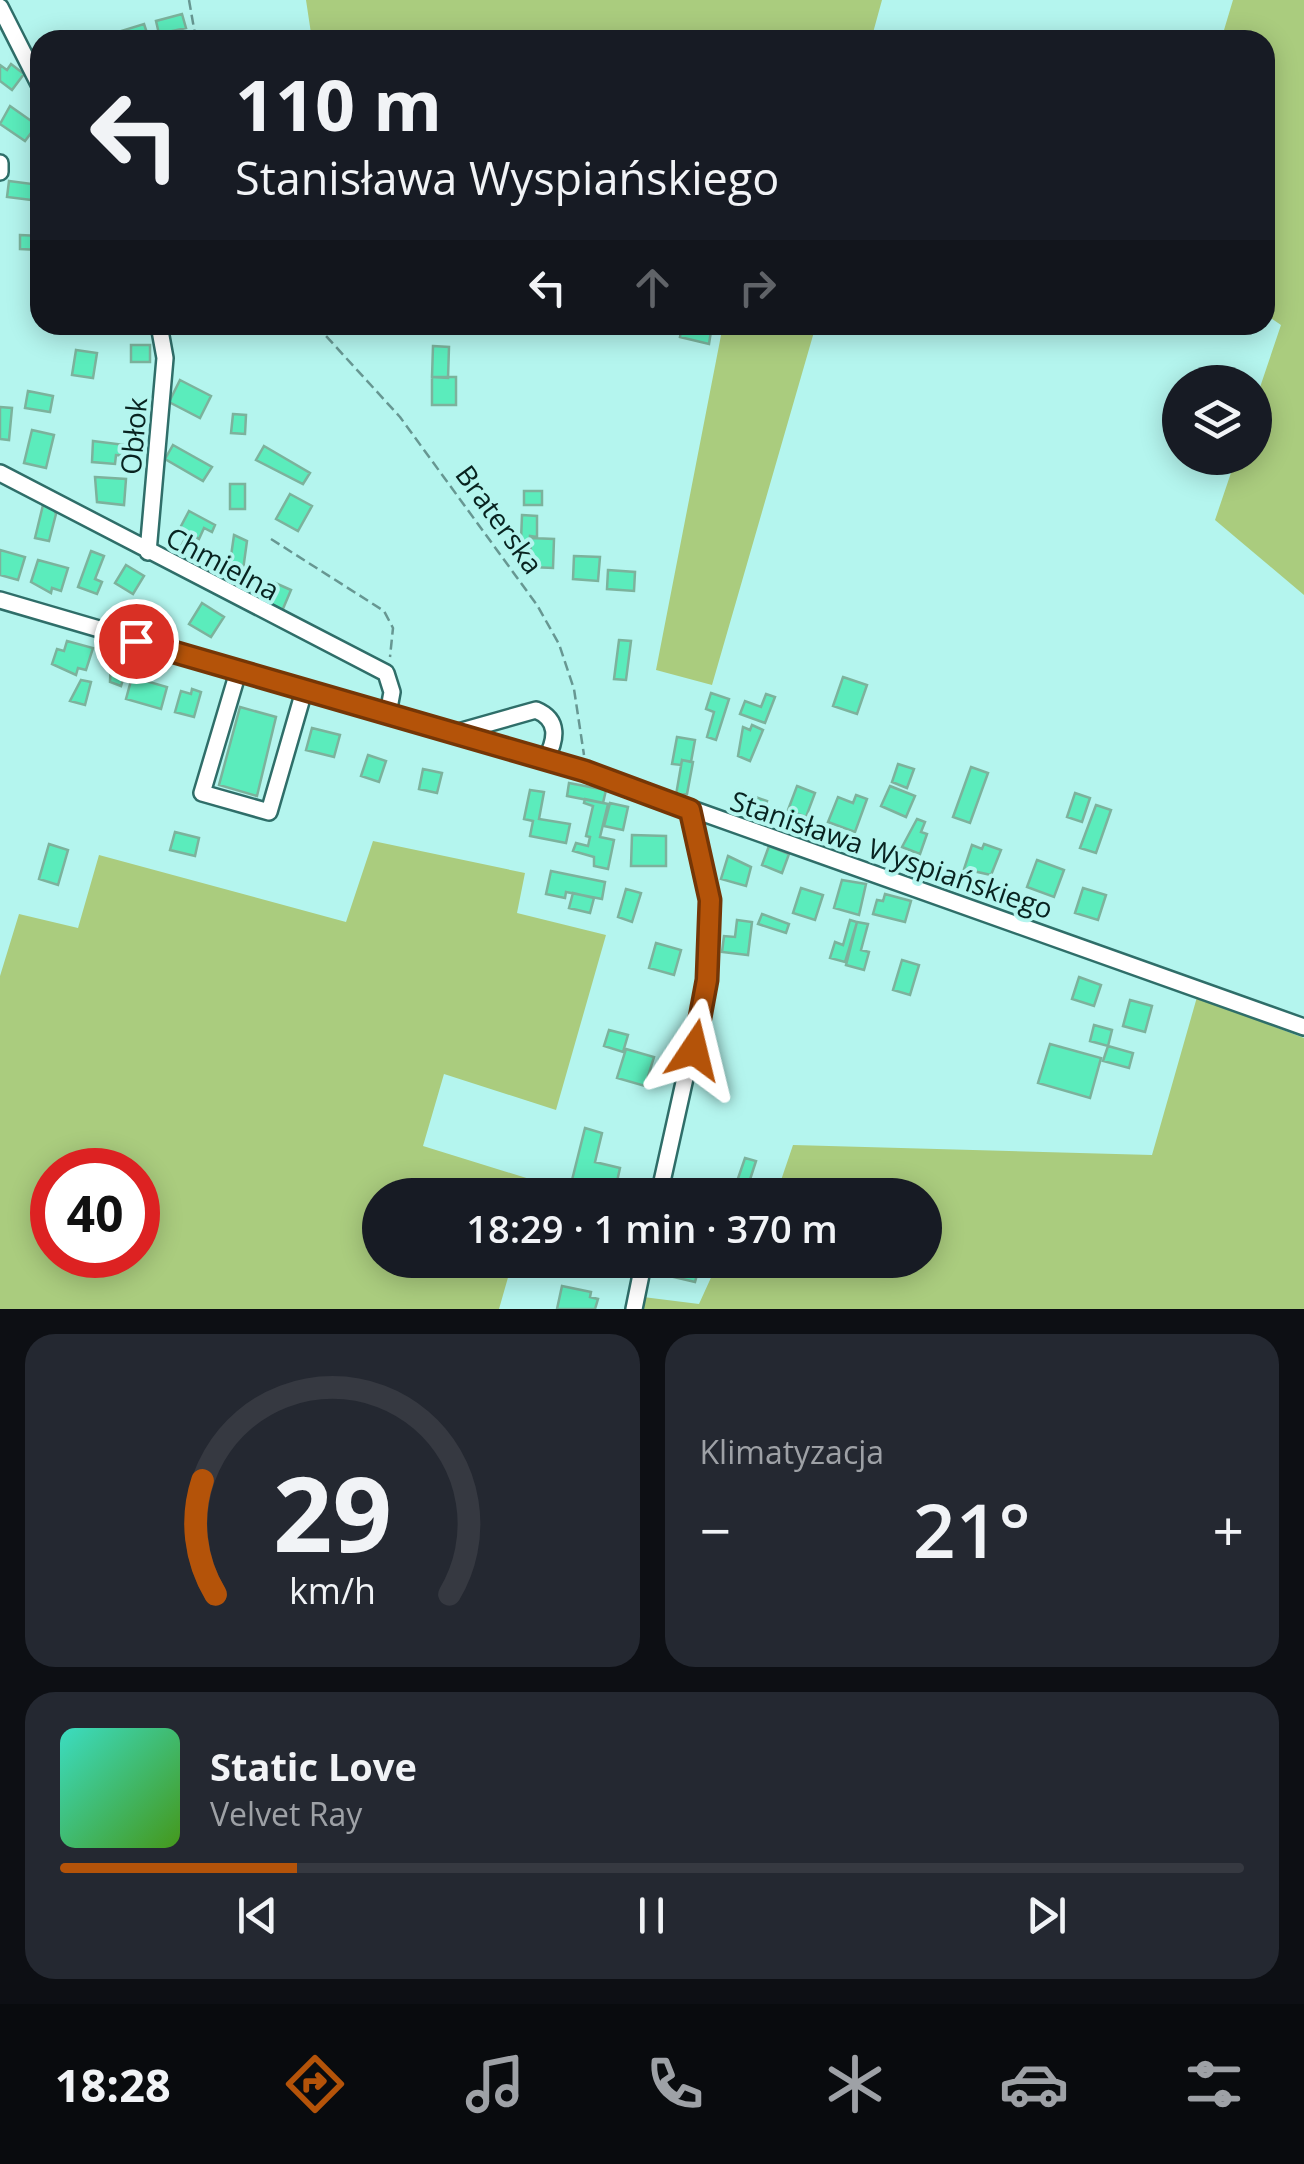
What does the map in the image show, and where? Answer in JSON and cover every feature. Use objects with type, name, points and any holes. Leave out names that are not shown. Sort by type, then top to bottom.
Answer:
[{"type":"street","points":[[0,8],[30,66]]},
{"type":"street","points":[[0,163],[0,172]]},
{"type":"street","name":"Obłok","points":[[148,552],[165,358],[160,335]]},
{"type":"street","name":"Chmielna","points":[[0,473],[386,673]]},
{"type":"street","name":"Stanisława Wyspiańskiego","points":[[0,600],[585,771],[1304,1027]]},
{"type":"street","points":[[238,672],[202,793],[269,812],[304,691]]},
{"type":"street","points":[[386,673],[392,692],[388,714]]},
{"type":"street","points":[[454,733],[536,710],[550,720],[554,730],[546,760]]},
{"type":"street","points":[[663,1178],[707,980],[710,900],[690,810]]},
{"type":"street","points":[[634,1309],[640,1278]]},
{"type":"path","points":[[190,0],[194,30]]},
{"type":"path","name":"Braterska","points":[[325,335],[400,417],[538,605],[559,644],[574,690],[585,771]]},
{"type":"path","points":[[272,538],[384,611],[394,628],[386,673]]},
{"type":"green space","points":[[306,0],[882,0],[874,30],[310,30]]},
{"type":"green space","points":[[1233,0],[1304,0],[1304,595],[1215,520],[1230,475],[1272,475],[1272,365],[1267,365],[1281,325],[1275,321],[1275,30],[1224,30]]},
{"type":"green space","points":[[721,335],[813,335],[712,685],[656,670]]},
{"type":"green space","points":[[373,841],[525,873],[517,913],[606,935],[556,1110],[444,1074],[423,1146],[526,1178],[362,1178],[362,1278],[508,1278],[499,1309],[0,1309],[0,976],[19,914],[78,928],[99,855],[346,922]]},
{"type":"green space","points":[[1197,997],[1304,1038],[1304,1309],[641,1309],[643,1297],[699,1304],[711,1278],[942,1278],[942,1178],[782,1178],[793,1145],[1152,1155]]},
{"type":"building","points":[[182,14],[186,28],[158,30],[156,21]]},
{"type":"building","points":[[144,24],[146,30],[124,30]]},
{"type":"building","points":[[11,64],[24,74],[12,90],[0,81],[0,65],[7,70]]},
{"type":"building","points":[[10,106],[30,120],[30,134],[25,141],[0,124]]},
{"type":"building","points":[[9,181],[30,184],[30,200],[7,197]]},
{"type":"building","points":[[20,235],[30,236],[30,250],[20,249]]},
{"type":"building","points":[[680,335],[710,335],[709,344]]},
{"type":"building","points":[[131,345],[150,345],[150,362],[131,362]]},
{"type":"building","points":[[433,346],[449,347],[448,378],[432,377]]},
{"type":"building","points":[[76,350],[97,353],[93,378],[72,375]]},
{"type":"building","points":[[432,377],[456,377],[456,405],[432,405]]},
{"type":"building","points":[[180,380],[211,396],[200,418],[169,402]]},
{"type":"building","points":[[28,391],[53,396],[50,412],[25,408]]},
{"type":"building","points":[[0,407],[12,408],[9,440],[0,439]]},
{"type":"building","points":[[233,414],[246,415],[245,434],[231,433]]},
{"type":"building","points":[[32,430],[54,435],[46,468],[24,463]]},
{"type":"building","points":[[93,441],[133,446],[133,456],[116,455],[115,464],[92,462]]},
{"type":"building","points":[[173,445],[212,467],[203,481],[165,459]]},
{"type":"building","points":[[264,446],[310,473],[303,484],[256,460]]},
{"type":"building","points":[[95,477],[126,479],[124,505],[97,502]]},
{"type":"building","points":[[230,484],[245,484],[245,509],[230,509]]},
{"type":"building","points":[[524,491],[542,491],[542,505],[524,505]]},
{"type":"building","points":[[290,494],[312,506],[298,531],[276,519]]},
{"type":"building","points":[[43,505],[53,508],[56,514],[49,541],[35,538]]},
{"type":"building","points":[[189,511],[215,525],[212,532],[204,528],[199,539],[180,528]]},
{"type":"building","points":[[522,515],[537,516],[537,537],[530,536],[529,567],[520,566]]},
{"type":"building","points":[[234,535],[247,541],[243,570],[230,563]]},
{"type":"building","points":[[531,538],[554,539],[553,568],[530,567]]},
{"type":"building","points":[[185,539],[212,554],[203,569],[177,554]]},
{"type":"building","points":[[0,550],[25,557],[18,580],[0,575]]},
{"type":"building","points":[[91,551],[104,556],[95,579],[102,582],[97,594],[78,587]]},
{"type":"building","points":[[574,556],[600,557],[598,581],[573,579]]},
{"type":"building","points":[[38,560],[68,568],[61,591],[52,588],[51,593],[31,582]]},
{"type":"building","points":[[126,565],[144,576],[133,594],[115,583]]},
{"type":"building","points":[[608,570],[635,572],[634,591],[607,589]]},
{"type":"building","points":[[273,582],[291,590],[282,611],[264,603]]},
{"type":"building","points":[[202,603],[224,617],[211,637],[189,624]]},
{"type":"building","points":[[619,640],[631,641],[626,680],[614,679]]},
{"type":"building","points":[[67,641],[93,648],[86,670],[78,668],[76,675],[52,664],[57,649],[64,651]]},
{"type":"building","points":[[111,658],[128,663],[121,686],[110,682]]},
{"type":"building","points":[[132,677],[167,687],[161,709],[126,699]]},
{"type":"building","points":[[843,677],[867,685],[857,714],[833,706]]},
{"type":"building","points":[[81,680],[91,682],[85,705],[70,701]]},
{"type":"building","points":[[192,689],[201,692],[194,717],[175,712],[181,691],[191,694]]},
{"type":"building","points":[[711,693],[729,699],[716,740],[707,737],[714,712],[706,709]]},
{"type":"building","points":[[766,694],[775,697],[765,723],[740,714],[745,701],[761,707]]},
{"type":"building","points":[[240,707],[276,717],[257,796],[219,785]]},
{"type":"building","points":[[752,725],[763,730],[750,761],[738,756],[743,727],[750,730]]},
{"type":"building","points":[[312,728],[340,735],[334,757],[306,750]]},
{"type":"building","points":[[677,737],[695,740],[691,762],[672,764]]},
{"type":"building","points":[[368,755],[386,761],[379,782],[361,776]]},
{"type":"building","points":[[682,760],[693,762],[687,794],[676,795]]},
{"type":"building","points":[[898,764],[914,769],[907,788],[892,782]]},
{"type":"building","points":[[971,767],[988,773],[970,823],[953,817]]},
{"type":"building","points":[[423,769],[442,773],[437,793],[419,789]]},
{"type":"building","points":[[569,783],[606,790],[603,803],[567,796]]},
{"type":"building","points":[[797,786],[815,793],[806,817],[788,810]]},
{"type":"building","points":[[890,786],[915,796],[906,817],[881,806]]},
{"type":"building","points":[[530,790],[544,792],[539,819],[570,824],[566,843],[530,836],[533,821],[524,819]]},
{"type":"building","points":[[1075,793],[1090,798],[1082,822],[1067,817]]},
{"type":"building","points":[[747,794],[767,801],[761,819],[741,812]]},
{"type":"building","points":[[856,795],[867,799],[855,832],[828,822],[838,797],[853,803]]},
{"type":"building","points":[[585,799],[608,804],[600,837],[614,840],[608,869],[594,866],[594,857],[573,851],[576,843],[588,846],[590,837],[586,836],[593,806],[584,803]]},
{"type":"building","points":[[610,803],[628,807],[623,830],[604,826]]},
{"type":"building","points":[[1096,805],[1111,810],[1096,853],[1080,848]]},
{"type":"building","points":[[917,819],[925,822],[921,832],[927,834],[920,854],[902,847]]},
{"type":"building","points":[[175,832],[199,838],[195,856],[170,850]]},
{"type":"building","points":[[632,835],[666,836],[666,866],[631,866]]},
{"type":"building","points":[[49,844],[68,850],[58,885],[39,879]]},
{"type":"building","points":[[984,844],[1001,850],[991,875],[964,869],[972,845],[982,849]]},
{"type":"building","points":[[769,846],[789,854],[782,873],[762,865]]},
{"type":"building","points":[[728,856],[751,867],[746,886],[721,879]]},
{"type":"building","points":[[1037,860],[1064,870],[1054,897],[1027,887]]},
{"type":"building","points":[[551,871],[605,882],[602,899],[566,892],[565,898],[546,894]]},
{"type":"building","points":[[842,880],[866,884],[859,915],[834,908]]},
{"type":"building","points":[[801,888],[823,895],[815,920],[793,913]]},
{"type":"building","points":[[1083,888],[1106,895],[1098,920],[1075,913]]},
{"type":"building","points":[[626,889],[641,893],[632,922],[618,917]]},
{"type":"building","points":[[573,893],[594,898],[590,913],[569,908]]},
{"type":"building","points":[[885,894],[911,901],[905,922],[873,914],[877,900],[883,901]]},
{"type":"building","points":[[762,914],[789,924],[786,933],[758,924]]},
{"type":"building","points":[[737,920],[752,922],[748,955],[722,952],[724,936],[735,937]]},
{"type":"building","points":[[850,920],[857,922],[845,962],[830,958],[835,942],[843,945]]},
{"type":"building","points":[[857,922],[868,924],[861,950],[869,952],[864,970],[846,965]]},
{"type":"building","points":[[656,943],[681,950],[674,975],[649,968]]},
{"type":"building","points":[[902,960],[919,965],[910,995],[893,990]]},
{"type":"building","points":[[1079,977],[1101,985],[1094,1006],[1072,999]]},
{"type":"building","points":[[1130,1000],[1152,1006],[1145,1032],[1123,1026]]},
{"type":"building","points":[[1094,1025],[1112,1030],[1108,1046],[1090,1041]]},
{"type":"building","points":[[609,1030],[628,1035],[623,1052],[604,1046]]},
{"type":"building","points":[[1050,1044],[1101,1058],[1090,1098],[1038,1083]]},
{"type":"building","points":[[1108,1046],[1133,1053],[1129,1068],[1103,1061]]},
{"type":"building","points":[[626,1049],[654,1057],[645,1086],[617,1078]]},
{"type":"building","points":[[585,1128],[602,1133],[595,1162],[620,1168],[618,1178],[572,1178]]},
{"type":"building","points":[[745,1158],[756,1161],[750,1178],[738,1178]]},
{"type":"building","points":[[562,1286],[591,1292],[590,1297],[598,1299],[595,1309],[557,1309]]},
{"type":"route","points":[[136,641],[585,771],[690,810],[710,900],[707,980],[694,1050]]}]
